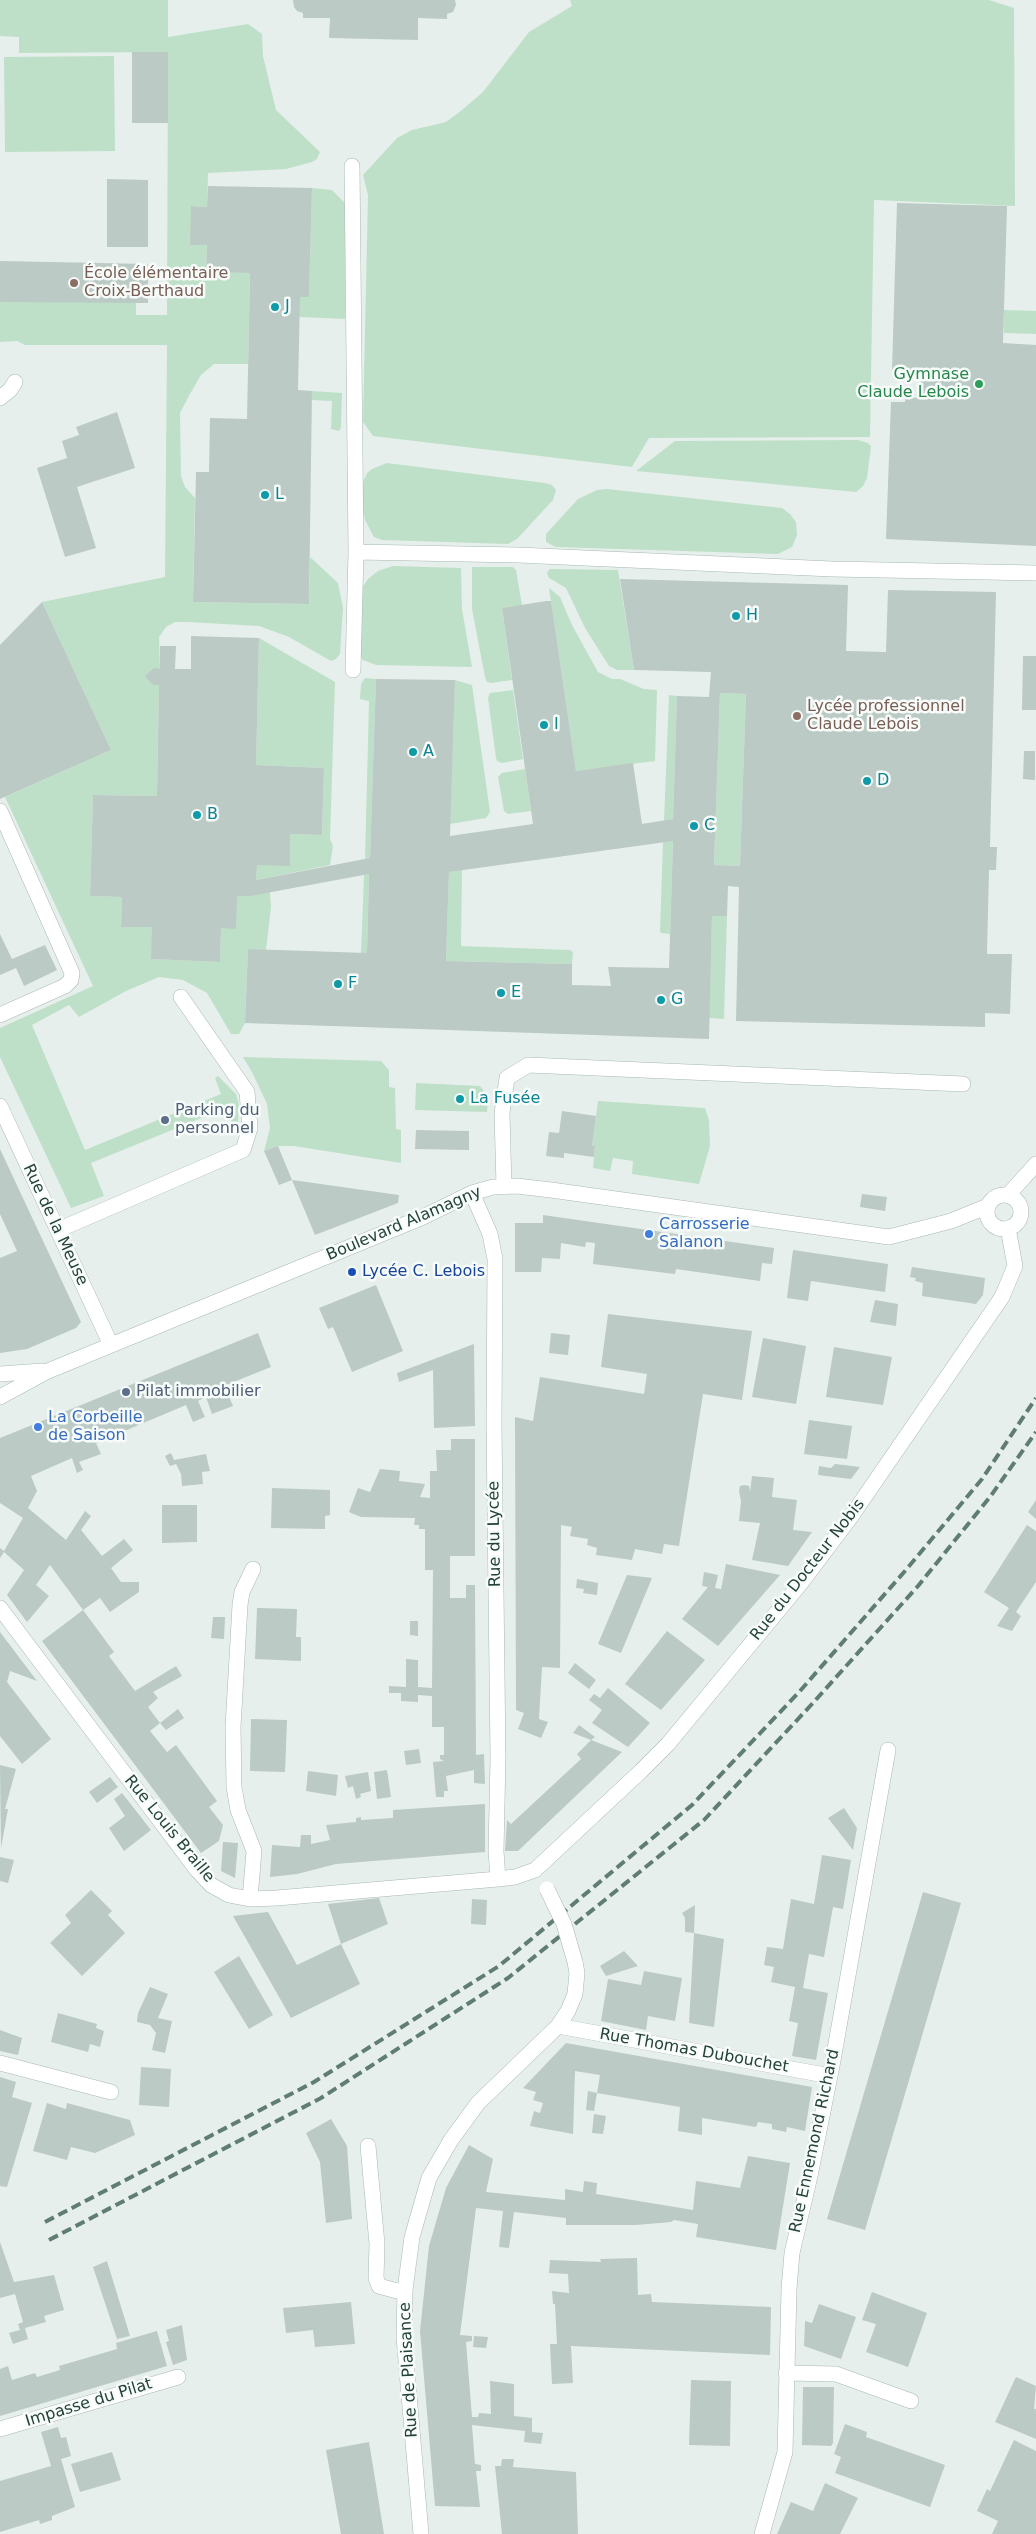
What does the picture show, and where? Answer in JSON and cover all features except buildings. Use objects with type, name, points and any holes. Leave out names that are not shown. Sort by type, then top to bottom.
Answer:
[{"type":"street","points":[[352,166],[356,552],[353,670]]},
{"type":"street","points":[[0,398],[10,390],[15,382]]},
{"type":"street","points":[[356,552],[518,555],[832,569],[1036,573]]},
{"type":"street","points":[[0,811],[72,973],[71,980],[65,986],[0,1015]]},
{"type":"street","points":[[58,1230],[243,1150],[250,1128],[247,1092],[181,997]]},
{"type":"street","points":[[504,1187],[502,1112],[507,1078],[528,1065],[963,1084]]},
{"type":"street","name":"Rue de la Meuse","points":[[0,1106],[111,1344]]},
{"type":"street","points":[[1012,1198],[1036,1166]]},
{"type":"street","name":"Boulevard Alamagny","points":[[0,1397],[48,1371],[423,1217],[472,1193],[504,1187],[552,1190],[888,1237],[952,1222],[988,1206]]},
{"type":"street","name":"Rue du Lycée","points":[[472,1193],[490,1234],[495,1259],[494,1424],[498,1758],[496,1851],[498,1879]]},
{"type":"street","points":[[1001,1195],[1012,1198],[1021,1207],[1021,1217],[1016,1224],[1008,1228],[998,1227],[991,1223],[988,1215],[988,1206],[992,1199],[1001,1195]]},
{"type":"street","name":"Boulevard Alamagny","points":[[952,1222],[991,1223]]},
{"type":"street","name":"Rue du Docteur Nobis","points":[[535,1870],[641,1772],[668,1744],[800,1583],[850,1518],[1002,1297],[1015,1266],[1008,1228]]},
{"type":"street","points":[[0,1374],[48,1371]]},
{"type":"street","points":[[250,1899],[254,1851],[238,1810],[234,1788],[232,1727],[240,1605],[242,1592],[253,1569]]},
{"type":"street","name":"Rue Louis Braille","points":[[0,1608],[197,1870],[211,1885],[223,1892],[250,1899],[287,1898],[498,1879],[515,1877],[535,1870]]},
{"type":"street","name":"Rue Ennemond Richard","points":[[762,2534],[785,2452],[786,2373],[792,2253],[830,2076],[888,1750]]},
{"type":"street","name":"Rue de Plaisance","points":[[421,2534],[404,2337],[405,2290],[412,2237],[429,2178],[451,2140],[478,2103],[558,2026],[568,2011],[575,1994],[577,1973],[564,1924],[547,1889],[535,1870]]},
{"type":"street","name":"Rue Thomas Dubouchet","points":[[558,2026],[830,2076]]},
{"type":"street","points":[[0,2063],[111,2092]]},
{"type":"street","points":[[368,2146],[377,2244],[376,2278],[379,2286],[397,2291],[405,2290]]},
{"type":"street","points":[[786,2373],[836,2374],[911,2401]]},
{"type":"street","name":"Impasse du Pilat","points":[[0,2429],[178,2377]]},
{"type":"green space","points":[[0,0],[168,0],[168,37],[248,24],[262,34],[263,56],[276,110],[320,152],[317,159],[312,162],[286,169],[208,173],[207,207],[191,206],[191,245],[207,245],[206,271],[250,273],[248,364],[214,364],[201,375],[180,413],[181,476],[185,487],[195,498],[193,602],[309,604],[310,557],[338,583],[343,608],[340,654],[331,661],[289,637],[259,626],[175,622],[166,627],[159,637],[160,669],[154,669],[159,685],[157,796],[93,795],[90,896],[122,897],[121,927],[152,927],[152,959],[220,962],[221,928],[237,896],[270,892],[271,907],[266,950],[248,949],[245,1023],[239,1034],[231,1034],[207,993],[183,980],[159,977],[126,991],[79,1017],[69,1005],[32,1025],[85,1150],[221,1094],[215,1078],[218,1076],[236,1094],[239,1105],[238,1124],[234,1128],[226,1108],[91,1163],[104,1196],[71,1208],[0,1057],[0,1028],[93,986],[5,797],[111,750],[42,602],[165,577],[167,345],[25,345],[17,341],[0,342],[0,302],[136,302],[136,315],[167,315],[168,52],[19,53],[19,37],[0,36]]},
{"type":"green space","points":[[570,0],[989,0],[1014,8],[1015,206],[874,200],[870,437],[649,438],[632,467],[373,436],[363,422],[368,195],[363,175],[397,138],[412,130],[446,122],[462,110],[483,92],[529,32],[572,6]]},
{"type":"green space","points":[[114,56],[115,151],[5,152],[4,57]]},
{"type":"green space","points":[[312,188],[332,190],[345,203],[345,319],[299,317],[300,297],[309,297]]},
{"type":"green space","points":[[1004,310],[1036,311],[1036,334],[1004,333]]},
{"type":"green space","points":[[312,391],[342,393],[341,427],[339,431],[331,429],[332,401],[312,400]]},
{"type":"green space","points":[[858,440],[871,446],[867,478],[863,486],[856,492],[636,471],[675,441]]},
{"type":"green space","points":[[387,463],[545,483],[552,485],[556,490],[553,500],[517,539],[508,544],[382,540],[374,537],[365,520],[362,505],[363,482],[367,473],[372,469]]},
{"type":"green space","points":[[607,489],[782,508],[796,522],[797,535],[792,547],[778,554],[556,547],[546,542],[546,534],[578,499],[597,490]]},
{"type":"green space","points":[[393,566],[461,568],[462,609],[472,667],[376,665],[363,660],[360,656],[361,589],[368,579],[378,571]]},
{"type":"green space","points":[[472,567],[513,567],[516,570],[522,605],[502,608],[512,680],[491,683],[487,682],[485,677],[472,609]]},
{"type":"green space","points":[[550,569],[618,570],[634,670],[617,670],[609,666],[585,628],[566,588],[549,578],[547,573]]},
{"type":"green space","points":[[549,588],[560,597],[572,625],[598,672],[612,679],[620,679],[644,689],[657,690],[655,761],[576,771]]},
{"type":"green space","points":[[259,638],[335,682],[330,839],[333,846],[330,865],[256,880],[257,865],[290,865],[290,834],[322,835],[324,768],[256,765]]},
{"type":"green space","points":[[365,678],[376,679],[370,858],[365,859],[369,701],[360,699],[361,684]]},
{"type":"green space","points":[[455,680],[472,685],[490,812],[486,818],[450,824]]},
{"type":"green space","points":[[513,690],[523,759],[502,763],[497,761],[496,758],[488,698],[490,693]]},
{"type":"green space","points":[[720,693],[746,694],[740,866],[714,865]]},
{"type":"green space","points":[[669,695],[677,696],[673,819],[664,821]]},
{"type":"green space","points":[[525,769],[531,811],[508,814],[504,811],[498,777],[502,773]]},
{"type":"green space","points":[[673,841],[670,934],[661,933],[660,931],[663,842]]},
{"type":"green space","points":[[462,870],[461,946],[570,950],[573,952],[572,964],[446,961],[449,872]]},
{"type":"green space","points":[[369,874],[367,953],[361,953],[364,875]]},
{"type":"green space","points":[[712,916],[727,916],[724,1019],[709,1018]]},
{"type":"green space","points":[[243,1057],[381,1061],[389,1070],[389,1087],[395,1088],[396,1129],[401,1130],[401,1163],[294,1146],[278,1146],[264,1151],[270,1128],[267,1104]]},
{"type":"green space","points":[[416,1083],[480,1086],[488,1096],[487,1112],[415,1110]]},
{"type":"green space","points":[[598,1101],[705,1108],[709,1120],[710,1146],[699,1184],[632,1174],[633,1161],[613,1158],[610,1171],[593,1168],[595,1147],[592,1146]]},
{"type":"railway","points":[[45,2222],[314,2082],[499,1966],[692,1805],[800,1691],[905,1571],[982,1479],[1036,1398]]},
{"type":"railway","points":[[49,2240],[321,2098],[508,1978],[704,1820],[918,1586],[990,1497],[1036,1432]]},
{"type":"place","name":"École élémentaire Croix-Berthaud","points":[[74,283]]},
{"type":"place","name":"J","points":[[275,307]]},
{"type":"place","name":"Gymnase Claude Lebois","points":[[979,384]]},
{"type":"place","name":"L","points":[[265,495]]},
{"type":"place","name":"H","points":[[736,616]]},
{"type":"place","name":"Lycée professionnel Claude Lebois","points":[[797,716]]},
{"type":"place","name":"I","points":[[544,725]]},
{"type":"place","name":"A","points":[[413,752]]},
{"type":"place","name":"D","points":[[867,781]]},
{"type":"place","name":"B","points":[[197,815]]},
{"type":"place","name":"C","points":[[694,826]]},
{"type":"place","name":"F","points":[[338,984]]},
{"type":"place","name":"E","points":[[501,993]]},
{"type":"place","name":"G","points":[[661,1000]]},
{"type":"place","name":"La Fusée","points":[[460,1099]]},
{"type":"place","name":"Parking du personnel","points":[[165,1120]]},
{"type":"place","name":"Carrosserie Salanon","points":[[649,1234]]},
{"type":"place","name":"Lycée C. Lebois","points":[[352,1272]]},
{"type":"place","name":"Pilat immobilier","points":[[126,1392]]},
{"type":"place","name":"La Corbeille de Saison","points":[[38,1427]]}]
